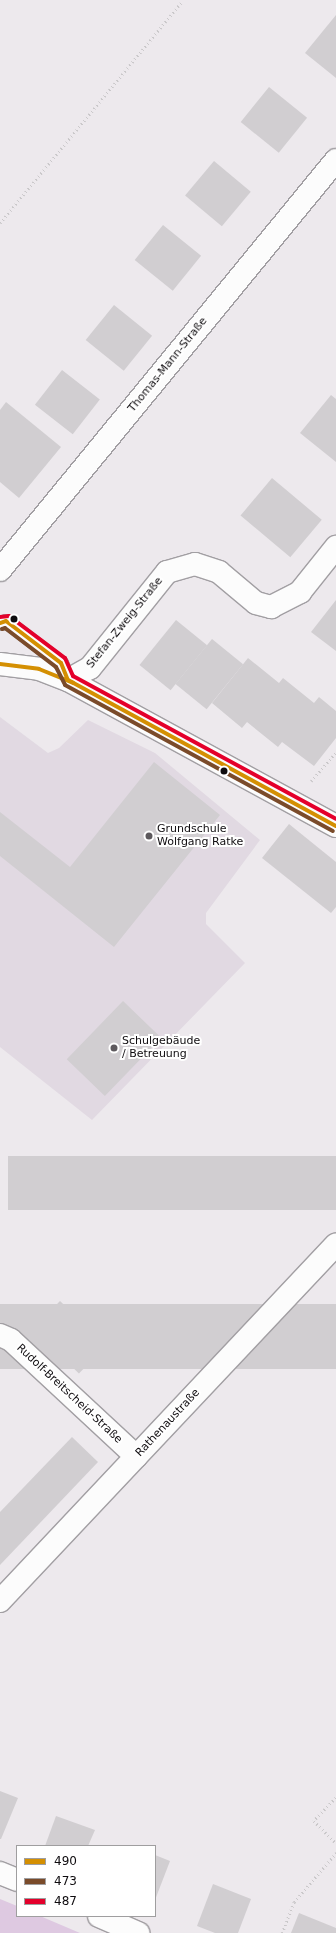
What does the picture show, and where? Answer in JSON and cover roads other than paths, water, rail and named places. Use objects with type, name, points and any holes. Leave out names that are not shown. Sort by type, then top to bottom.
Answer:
[{"type":"street","name":"Thomas-Mann-Straße","points":[[0,570],[336,160]]},
{"type":"street","name":"Stefan-Zweig-Straße","points":[[68,680],[90,668],[167,572],[195,564],[219,572],[256,603],[271,607],[300,592],[336,547]]},
{"type":"street","points":[[0,664],[39,669],[68,680],[336,826]]},
{"type":"street","name":"Rathenaustraße","points":[[0,1601],[336,1245]]},
{"type":"street","name":"Rudolf-Breitscheid-Straße","points":[[0,1335],[11,1340],[136,1456]]},
{"type":"street","points":[[0,1873],[16,1880]]},
{"type":"street","points":[[101,1917],[138,1933]]},
{"type":"lane","points":[[0,623],[6,621],[61,663],[68,680]]},
{"type":"place","name":"Grundschule Wolfgang Ratke","points":[[149,836]]},
{"type":"place","name":"Schulgebäude / Betreuung","points":[[114,1048]]}]
